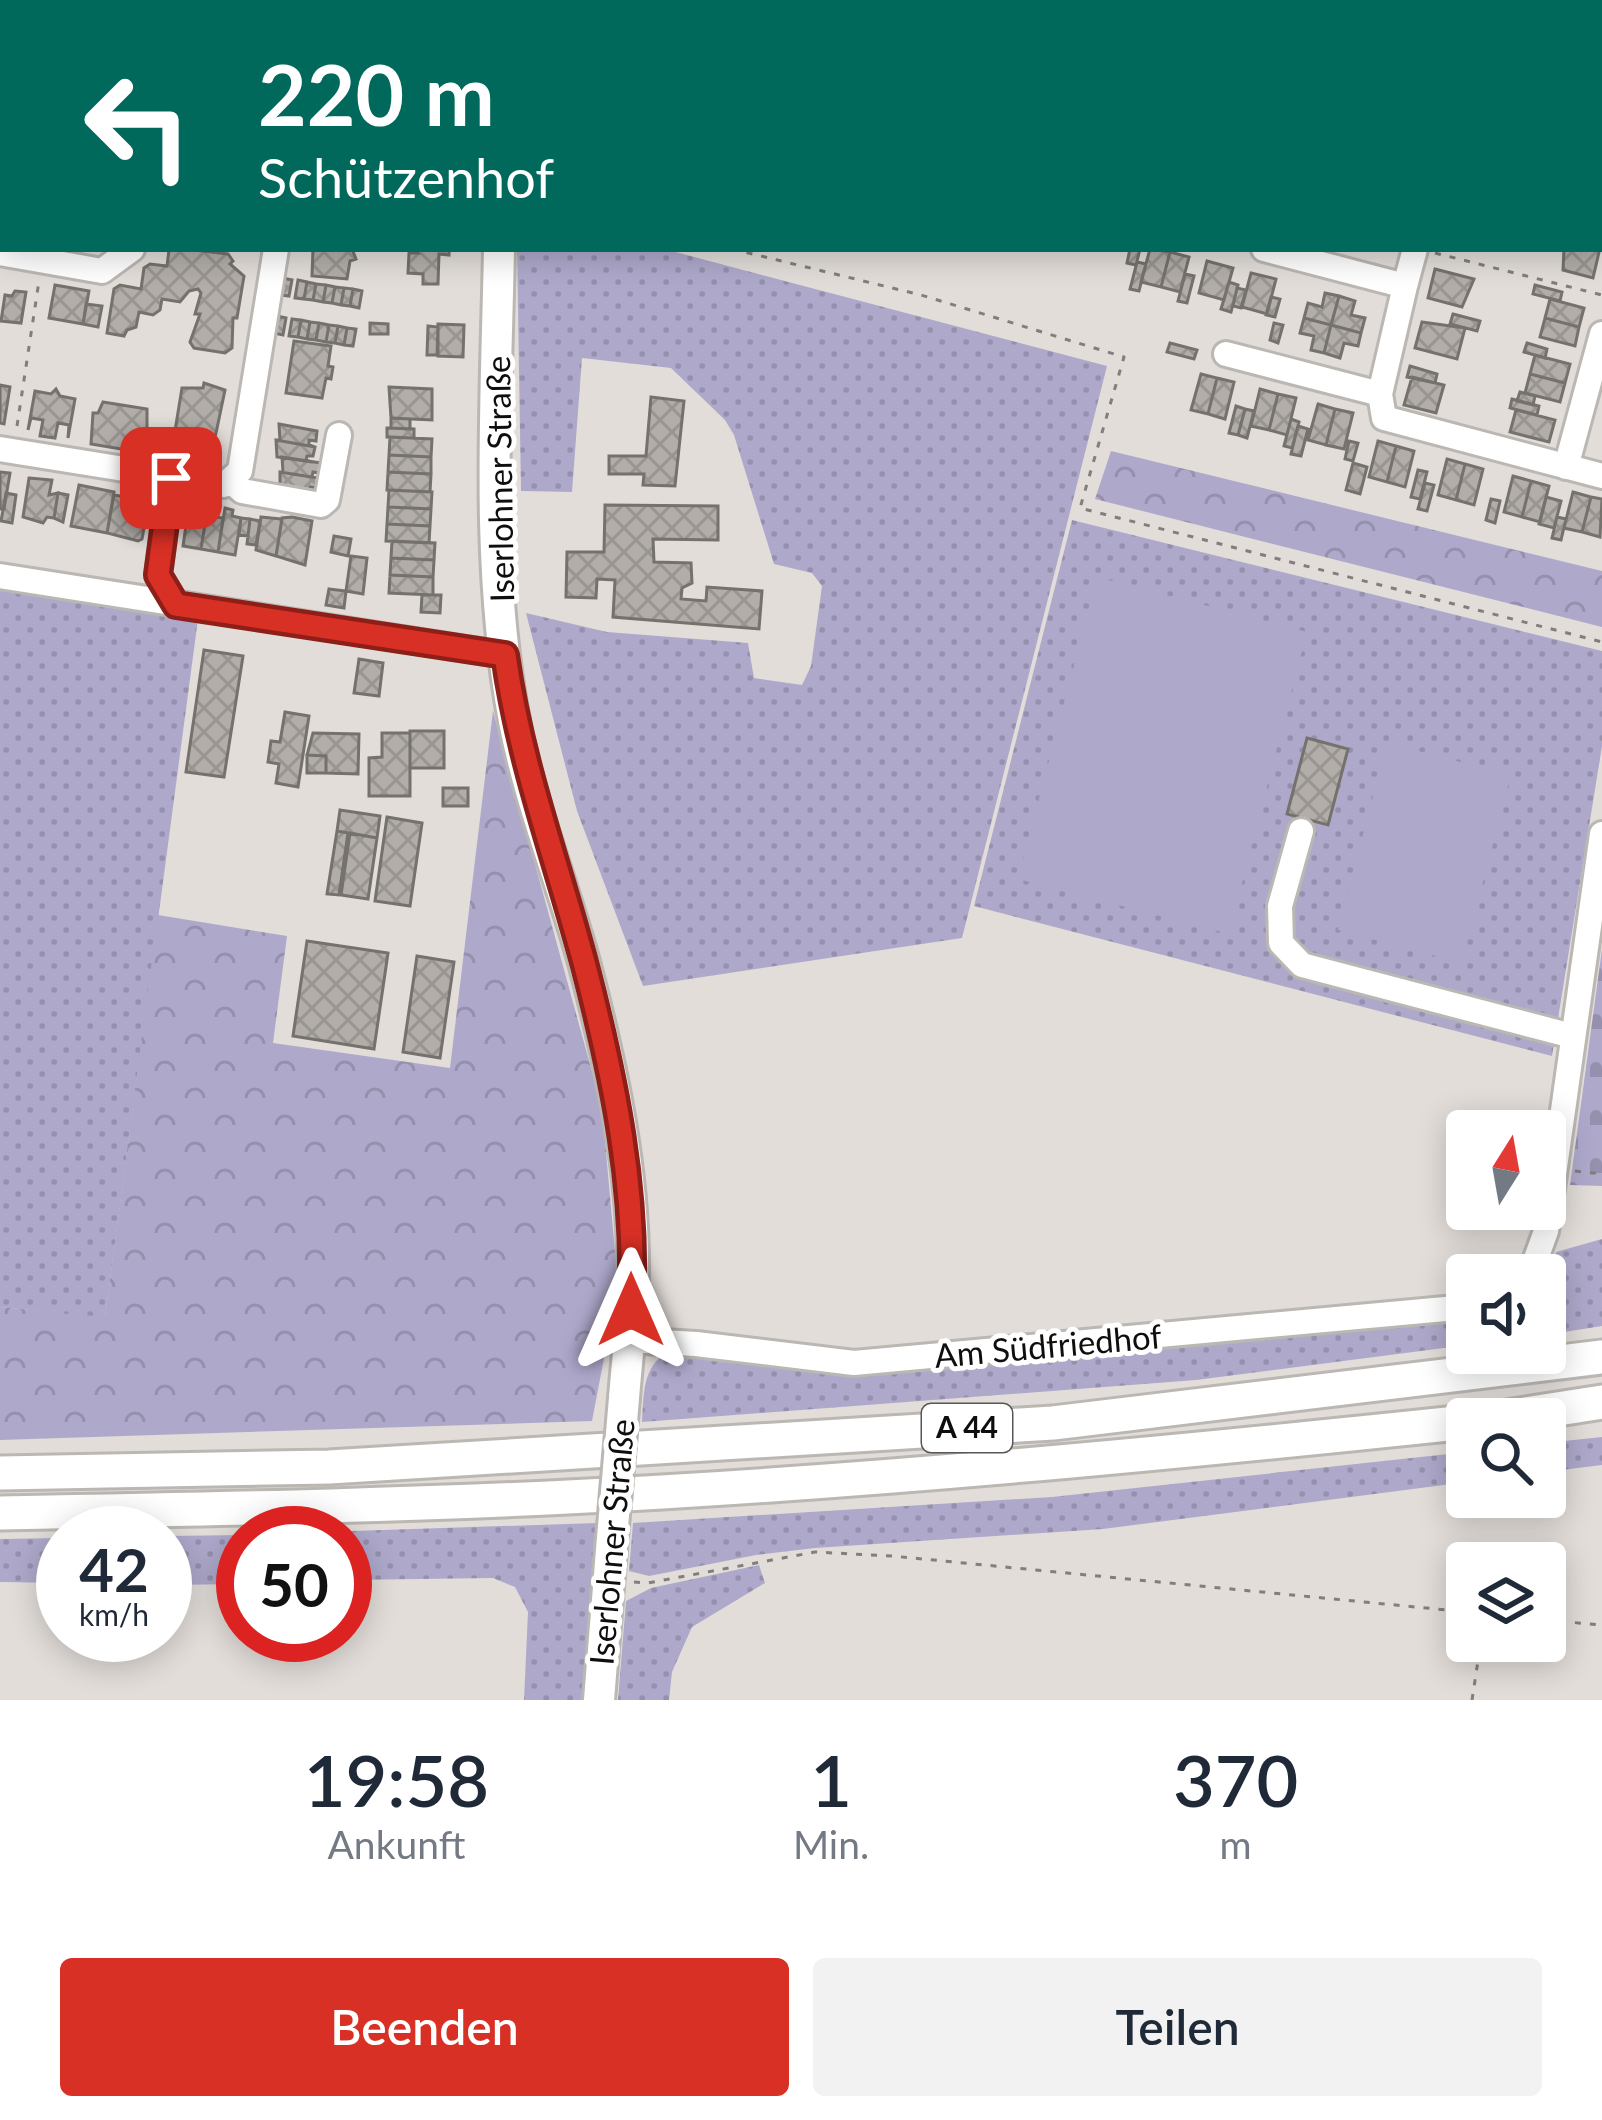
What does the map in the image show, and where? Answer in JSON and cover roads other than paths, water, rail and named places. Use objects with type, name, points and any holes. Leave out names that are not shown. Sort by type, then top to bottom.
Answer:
[{"type":"highway","name":"A 44","points":[[0,1473],[329,1467],[1053,1423],[1602,1357]]},
{"type":"highway","points":[[1566,1408],[1602,1402]]},
{"type":"highway","points":[[1566,1423],[1602,1422]]},
{"type":"highway","name":"A 44","points":[[0,1513],[355,1506],[662,1492],[1065,1463],[1446,1424]]},
{"type":"main road","name":"Iserlohner Straße","points":[[499,252],[494,515],[505,655],[514,722],[584,964],[619,1109],[632,1256],[599,1700]]},
{"type":"street","points":[[0,253],[103,271],[128,252]]},
{"type":"street","points":[[6,450],[224,485],[240,471],[276,252]]},
{"type":"street","points":[[1290,252],[1367,261],[1406,286]]},
{"type":"street","points":[[1414,252],[1380,394],[1384,418],[1602,476]]},
{"type":"street","points":[[1566,467],[1602,334]]},
{"type":"street","points":[[1226,354],[1380,394]]},
{"type":"street","points":[[230,480],[242,491],[321,505],[327,500],[339,435]]},
{"type":"street","points":[[171,478],[158,575],[176,605]]},
{"type":"street","points":[[0,576],[505,655]]},
{"type":"street","points":[[1301,831],[1280,906],[1281,943],[1302,965],[1572,1036]]},
{"type":"street","points":[[1538,1254],[1546,1232],[1602,834]]},
{"type":"street","name":"Am Südfriedhof","points":[[629,1340],[854,1363],[1446,1309]]}]
